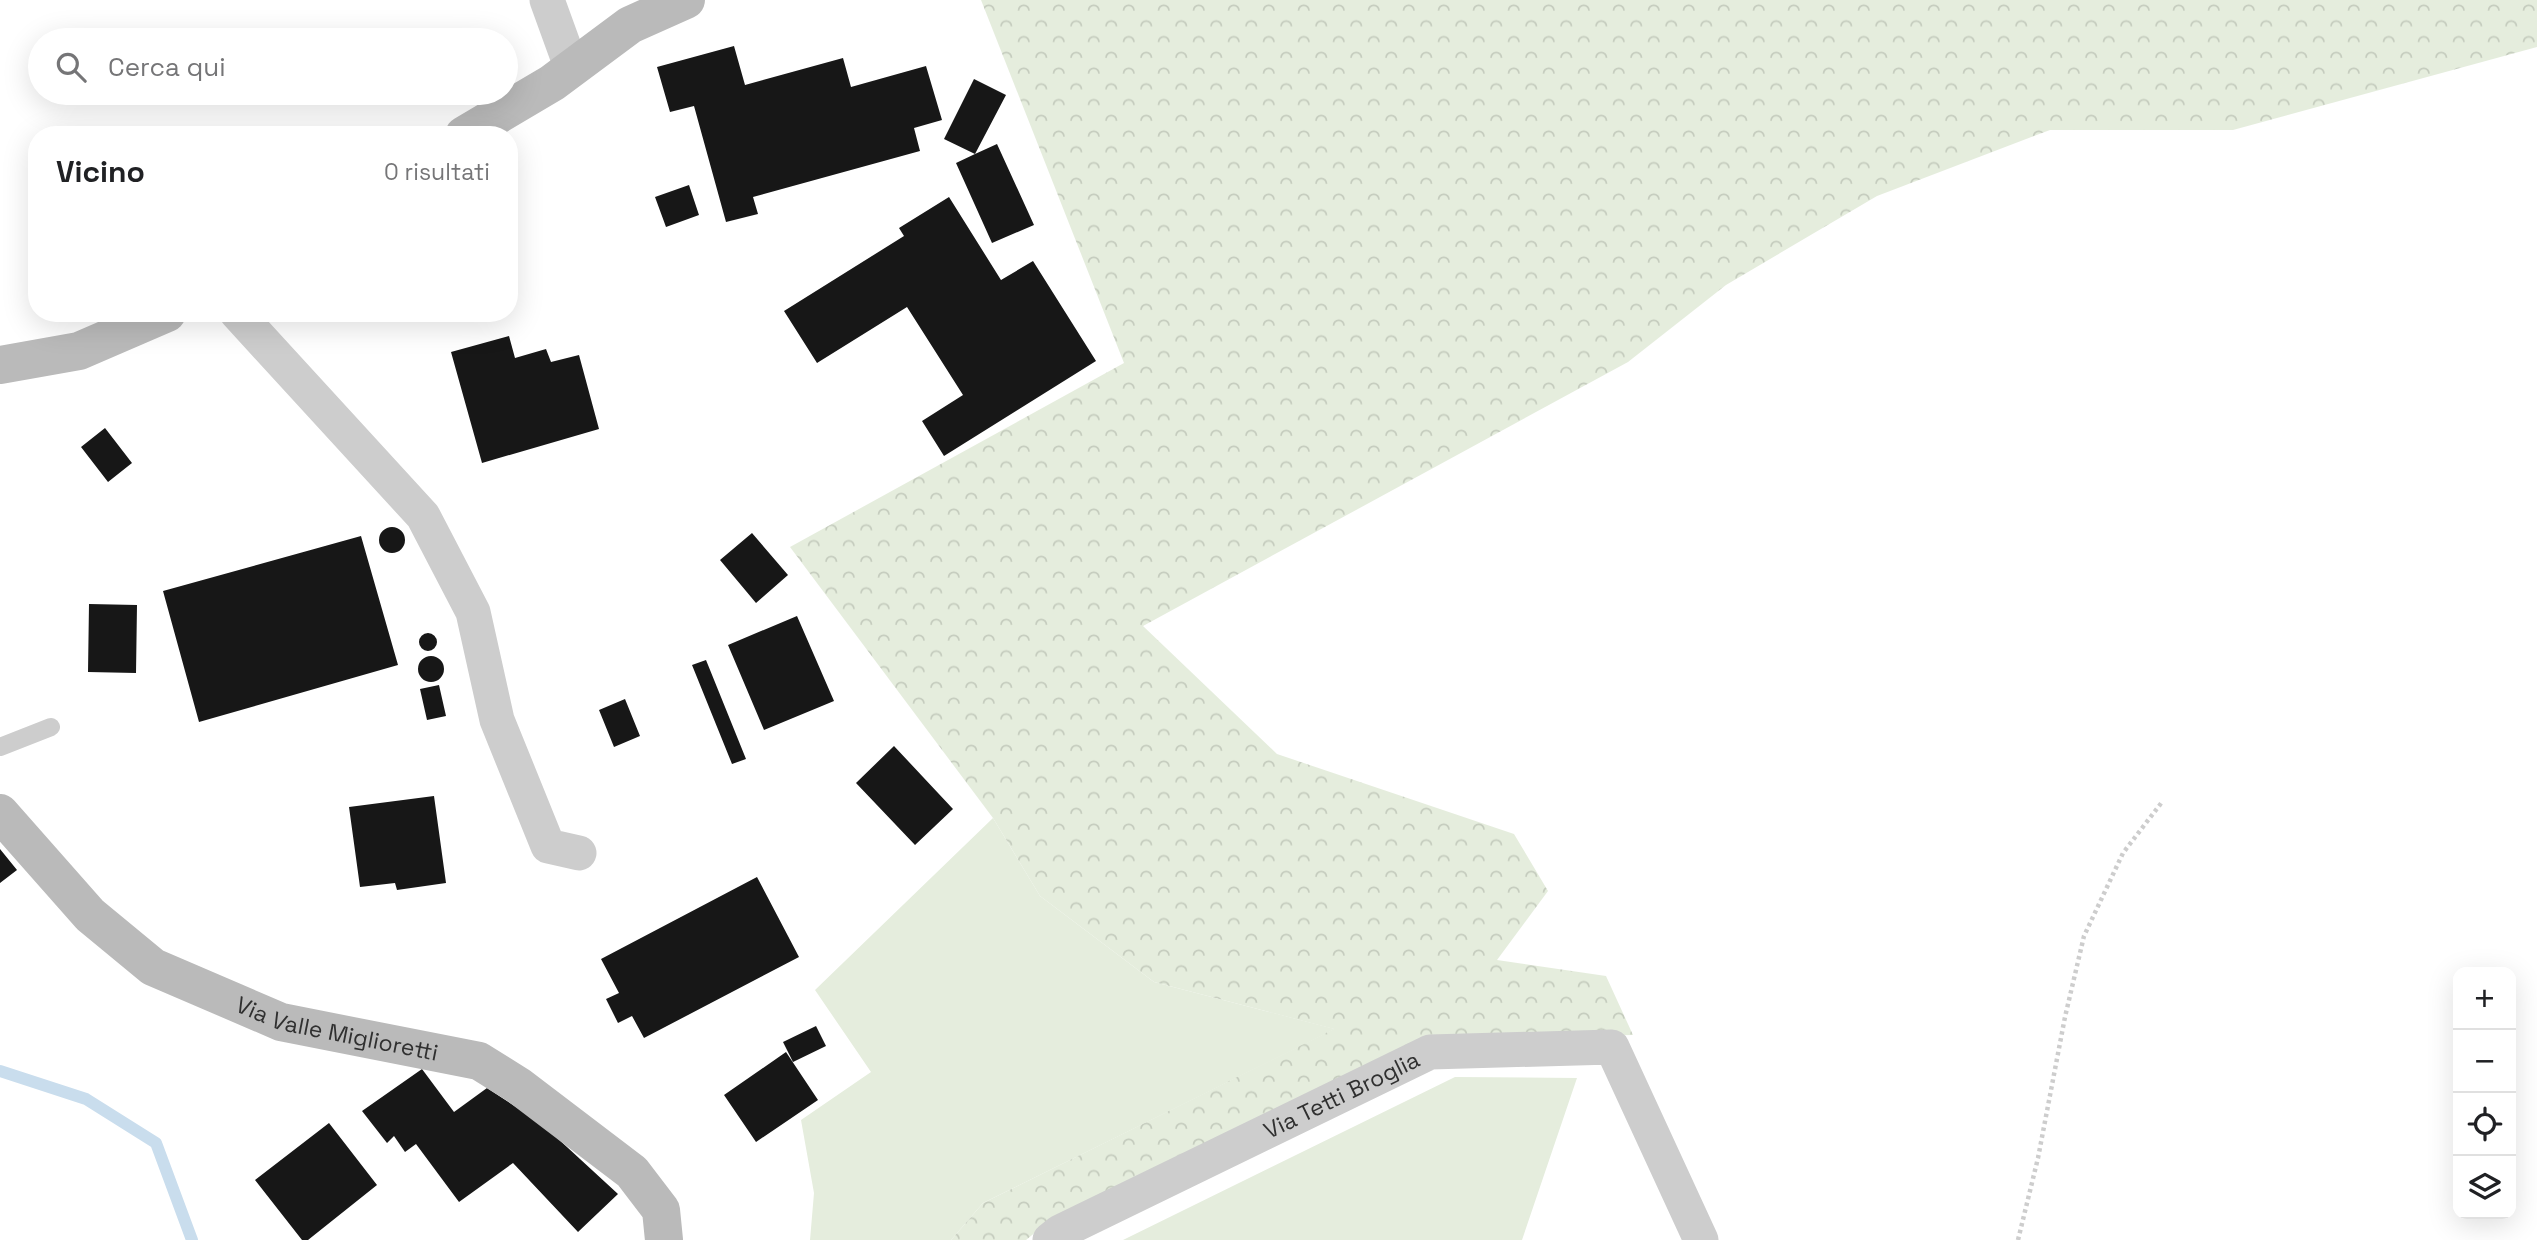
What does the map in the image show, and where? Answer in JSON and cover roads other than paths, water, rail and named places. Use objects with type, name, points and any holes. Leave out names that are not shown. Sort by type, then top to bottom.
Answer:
[{"type":"street","points":[[547,0],[572,69]]},
{"type":"street","points":[[518,103],[552,83],[630,25],[686,0]]},
{"type":"street","points":[[479,126],[515,105]]},
{"type":"street","points":[[0,365],[79,351],[146,322]]},
{"type":"street","points":[[245,322],[423,516],[474,612],[498,720],[548,846],[579,853]]},
{"type":"street","name":"Via Valle Miglioretti","points":[[0,813],[89,915],[153,967],[281,1022],[479,1061],[519,1086],[632,1172],[661,1210],[664,1240]]},
{"type":"street","name":"Via Tetti Broglia","points":[[1050,1240],[1060,1232],[1430,1052],[1612,1047],[1701,1240]]},
{"type":"lane","points":[[0,747],[51,727]]},
{"type":"waterway","points":[[0,1071],[86,1099],[156,1143],[192,1240]]}]
